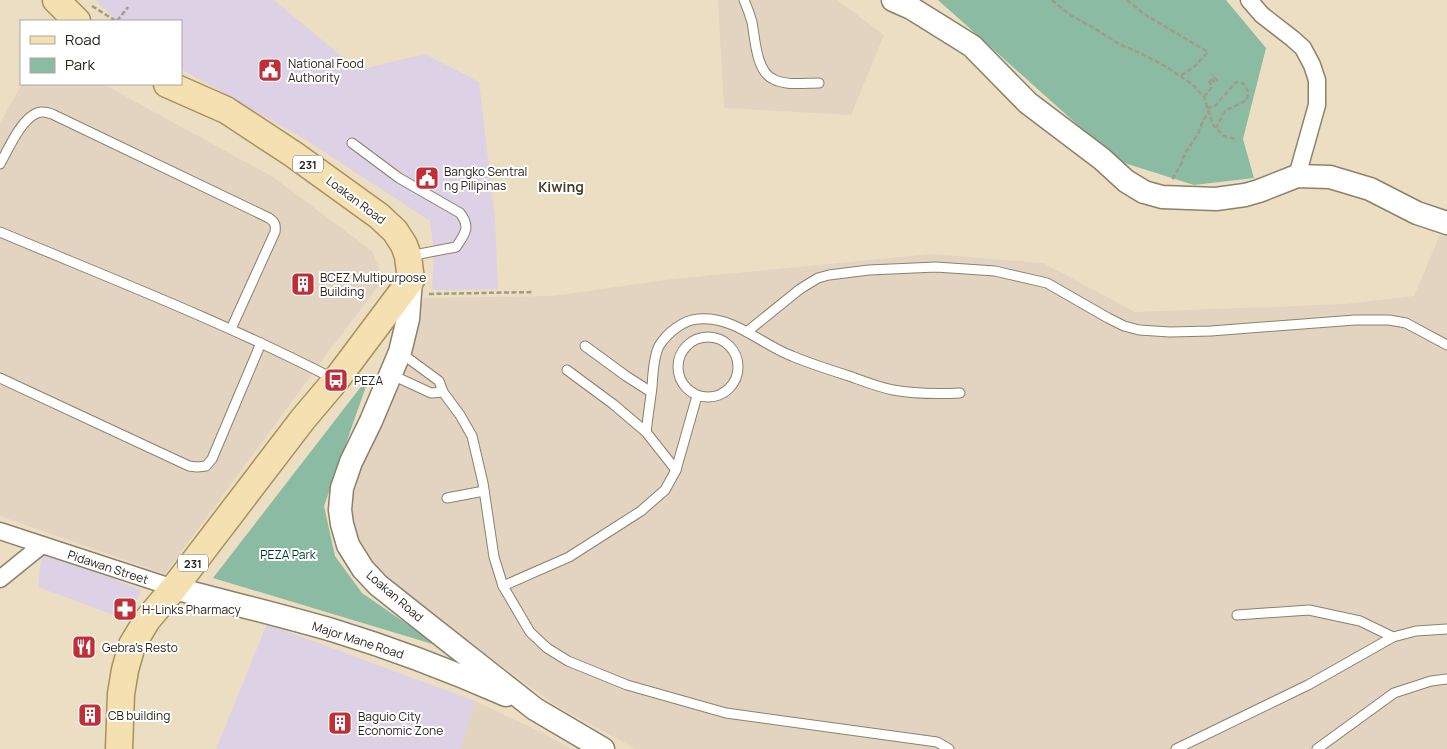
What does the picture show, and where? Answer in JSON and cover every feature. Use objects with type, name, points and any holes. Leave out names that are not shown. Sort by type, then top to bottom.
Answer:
[{"type":"main road","points":[[56,0],[82,13]]},
{"type":"main road","points":[[893,0],[911,8],[972,46],[1028,103],[1102,159],[1126,181],[1144,192],[1162,197],[1216,198],[1245,195],[1297,176],[1330,176],[1370,189],[1417,213],[1447,223]]},
{"type":"main road","name":"Loakan Road","points":[[169,85],[226,110],[301,160],[379,216],[394,231],[404,245],[410,277],[408,319],[400,352],[371,421],[350,462],[342,488],[340,510],[348,544],[363,569],[378,585],[535,709],[603,749]]},
{"type":"main road","name":"231","points":[[119,749],[121,694],[125,670],[132,645],[147,620],[174,588],[303,419],[336,380],[410,277]]},
{"type":"main road","name":"Major Mane Road","points":[[174,588],[334,631],[453,672],[535,709]]},
{"type":"street","points":[[1250,0],[1262,15],[1303,48],[1312,64],[1317,80],[1317,105],[1297,176]]},
{"type":"street","name":"Pidawan Street","points":[[0,531],[174,588]]},
{"type":"street","points":[[0,579],[42,545]]},
{"type":"lane","points":[[744,0],[752,23],[757,52],[766,74],[772,79],[786,83],[819,83]]},
{"type":"lane","points":[[0,164],[20,128],[36,113],[45,112],[274,221],[276,226],[275,232],[231,329]]},
{"type":"lane","points":[[352,143],[399,178],[460,213],[466,220],[465,233],[456,247],[410,277]]},
{"type":"lane","points":[[0,232],[231,329],[336,380]]},
{"type":"lane","points":[[748,331],[818,278],[869,270],[936,267],[995,271],[1046,283],[1108,318],[1124,326],[1139,330],[1170,332],[1211,331],[1355,320],[1389,320],[1406,323],[1447,345]]},
{"type":"lane","points":[[646,432],[655,362],[659,347],[680,325],[697,319],[732,324],[748,331],[790,356],[892,390],[931,394],[960,393]]},
{"type":"lane","points":[[703,337],[719,339],[732,348],[738,363],[737,378],[727,392],[712,398],[697,396],[684,387],[677,372],[679,359],[688,343],[703,337]]},
{"type":"lane","points":[[0,378],[189,466],[206,466],[212,459],[261,343]]},
{"type":"lane","points":[[585,346],[651,392]]},
{"type":"lane","points":[[400,352],[439,381],[443,392],[460,415],[472,436],[484,491],[494,556],[503,586],[530,632],[547,648],[568,661],[627,685],[726,713],[937,742],[949,749]]},
{"type":"lane","points":[[567,370],[613,404],[646,432],[676,470]]},
{"type":"lane","points":[[390,374],[431,393],[443,392]]},
{"type":"lane","points":[[503,586],[569,556],[641,511],[665,490],[676,470],[697,396]]},
{"type":"lane","points":[[448,498],[484,491]]},
{"type":"lane","points":[[1237,615],[1309,610],[1360,621],[1393,637]]},
{"type":"lane","points":[[1176,749],[1188,746],[1308,685],[1393,637],[1447,628]]},
{"type":"lane","points":[[1317,749],[1394,693],[1431,680],[1447,679]]},
{"type":"path","points":[[1052,0],[1070,15],[1192,84],[1204,97],[1213,125],[1224,136],[1236,139]]},
{"type":"path","points":[[1127,0],[1144,14],[1208,52],[1194,67],[1180,76]]},
{"type":"path","points":[[118,20],[128,7]]},
{"type":"path","points":[[82,13],[113,20]]},
{"type":"path","points":[[1204,97],[1212,87],[1210,78],[1215,82],[1217,80],[1213,75]]},
{"type":"path","points":[[1207,108],[1215,106],[1236,82],[1243,83],[1248,91],[1246,100],[1226,111],[1216,128]]},
{"type":"path","points":[[1181,180],[1173,178],[1208,113]]},
{"type":"path","points":[[410,277],[534,292]]},
{"type":"shaded area","name":"Bangko Sentral ng Pilipinas","points":[[95,0],[274,0],[358,70],[425,54],[479,82],[495,218],[498,289],[432,290],[434,251],[430,221],[303,138],[182,70],[182,20],[116,20]]},
{"type":"shaded area","points":[[718,0],[837,0],[884,35],[851,115],[724,108]]},
{"type":"shaded area","points":[[21,85],[105,85],[273,177],[372,251],[379,268],[380,284],[165,574],[0,516],[0,123]]},
{"type":"shaded area","points":[[1442,230],[1447,231],[1447,749],[636,749],[555,705],[415,602],[359,549],[349,511],[357,466],[417,303],[426,298],[553,296],[673,279],[931,254],[1043,263],[1135,312],[1346,304],[1414,296]]},
{"type":"shaded area","points":[[42,552],[141,590],[135,604],[125,619],[38,587]]},
{"type":"shaded area","name":"Baguio City Economic Zone","points":[[267,624],[475,701],[461,749],[216,749]]},
{"type":"shaded area","points":[[475,701],[545,734],[571,749],[461,749]]},
{"type":"green space","points":[[938,0],[1226,0],[1266,48],[1243,139],[1254,178],[1194,185],[1118,161]]},
{"type":"green space","name":"PEZA Park","points":[[370,375],[324,506],[335,556],[362,593],[439,646],[213,578]]},
{"type":"place","name":"National Food Authority","points":[[270,70]]},
{"type":"place","name":"Bangko Sentral ng Pilipinas","points":[[427,178]]},
{"type":"place","name":"BCEZ Multipurpose Building","points":[[303,284]]},
{"type":"place","name":"PEZA","points":[[336,380]]},
{"type":"place","name":"H-Links Pharmacy","points":[[125,609]]},
{"type":"place","name":"Gebra's Resto","points":[[84,647]]},
{"type":"place","name":"CB building","points":[[90,715]]},
{"type":"place","name":"Baguio City Economic Zone","points":[[340,723]]},
{"type":"district","name":"Kiwing","points":[[561,186]]}]
